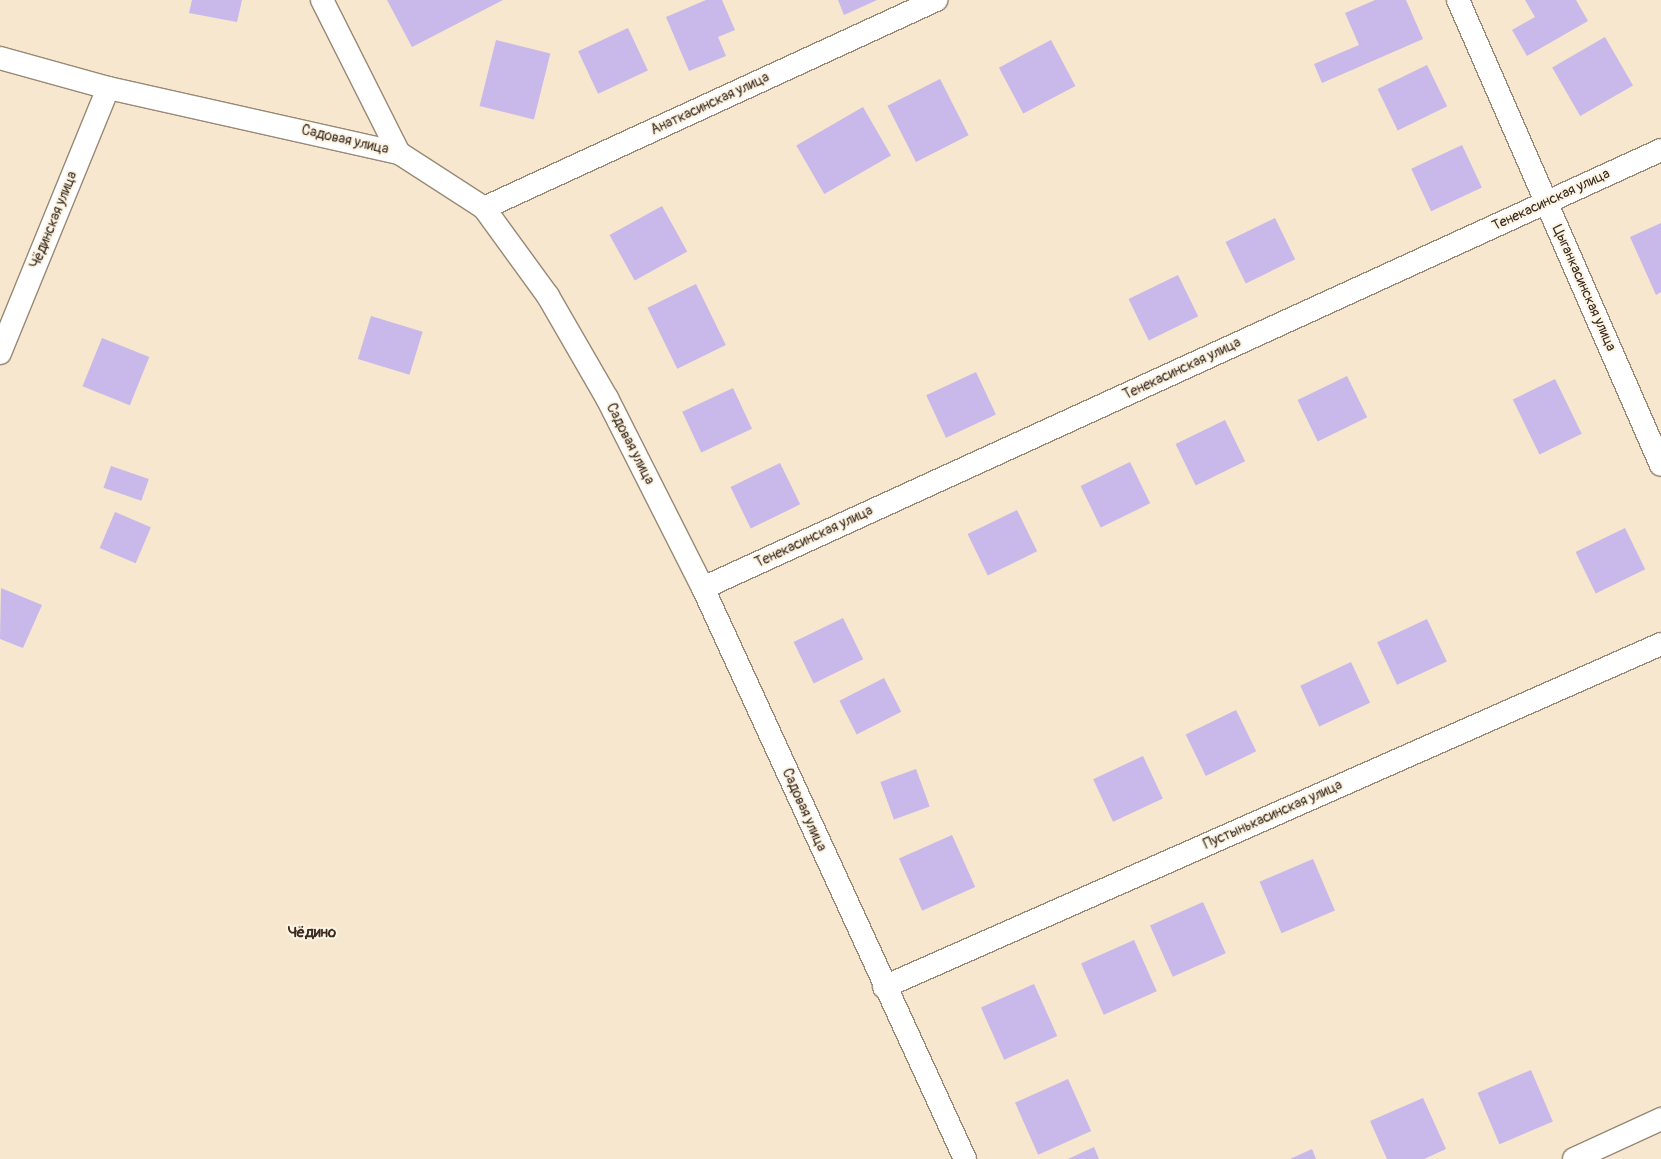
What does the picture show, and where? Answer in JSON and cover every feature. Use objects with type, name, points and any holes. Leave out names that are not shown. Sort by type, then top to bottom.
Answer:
[{"type":"street","points":[[322,0],[399,153]]},
{"type":"street","name":"Анаткасинская улица","points":[[484,208],[936,0]]},
{"type":"street","name":"Цыганкасинская улица","points":[[1458,0],[1661,465]]},
{"type":"street","name":"Садовая улица","points":[[0,58],[108,88],[399,153],[484,208],[553,305],[606,398],[703,588],[964,1159]]},
{"type":"street","name":"Чёдинская улица","points":[[0,353],[108,88]]},
{"type":"street","name":"Тенекасинская улица","points":[[703,588],[1661,150]]},
{"type":"street","name":"Пустынькасинская улица","points":[[884,987],[1661,644]]},
{"type":"street","points":[[1574,1159],[1661,1119]]},
{"type":"building","points":[[192,0],[242,0],[237,22],[189,13]]},
{"type":"building","points":[[387,0],[503,0],[412,47]]},
{"type":"building","points":[[706,0],[722,0],[735,30],[718,37],[726,56],[689,71],[666,17]]},
{"type":"building","points":[[838,0],[877,0],[844,15]]},
{"type":"building","points":[[1375,0],[1406,0],[1423,39],[1322,83],[1314,64],[1359,45],[1345,13]]},
{"type":"building","points":[[1525,0],[1576,0],[1588,21],[1527,56],[1512,30],[1535,17]]},
{"type":"building","points":[[628,28],[648,71],[598,94],[578,51]]},
{"type":"building","points":[[1605,37],[1633,85],[1580,116],[1552,68]]},
{"type":"building","points":[[496,40],[550,54],[534,120],[480,106]]},
{"type":"building","points":[[1051,40],[1075,86],[1023,114],[999,68]]},
{"type":"building","points":[[1427,65],[1447,106],[1398,130],[1378,89]]},
{"type":"building","points":[[940,79],[969,135],[916,162],[887,106]]},
{"type":"building","points":[[863,107],[891,155],[824,194],[796,146]]},
{"type":"building","points":[[1462,145],[1482,188],[1431,211],[1411,169]]},
{"type":"building","points":[[662,206],[687,251],[635,281],[610,235]]},
{"type":"building","points":[[1275,218],[1295,259],[1246,283],[1226,242]]},
{"type":"building","points":[[1661,223],[1661,292],[1656,295],[1630,237]]},
{"type":"building","points":[[1178,275],[1198,316],[1149,340],[1129,299]]},
{"type":"building","points":[[696,284],[726,345],[677,369],[647,308]]},
{"type":"building","points":[[371,316],[423,332],[409,375],[358,359]]},
{"type":"building","points":[[102,338],[149,357],[130,405],[83,386]]},
{"type":"building","points":[[976,372],[996,415],[946,438],[926,395]]},
{"type":"building","points":[[1347,376],[1367,417],[1318,441],[1298,400]]},
{"type":"building","points":[[1555,379],[1582,434],[1539,454],[1513,400]]},
{"type":"building","points":[[733,388],[752,429],[701,452],[682,412]]},
{"type":"building","points":[[1225,420],[1245,461],[1196,485],[1176,444]]},
{"type":"building","points":[[1130,462],[1150,503],[1101,527],[1081,486]]},
{"type":"building","points":[[780,463],[800,504],[751,528],[731,487]]},
{"type":"building","points":[[111,466],[149,479],[141,501],[104,488]]},
{"type":"building","points":[[1017,510],[1037,551],[988,575],[968,534]]},
{"type":"building","points":[[115,512],[151,527],[136,563],[100,548]]},
{"type":"building","points":[[1625,528],[1645,569],[1596,593],[1576,552]]},
{"type":"building","points":[[1,588],[42,605],[23,648],[0,639]]},
{"type":"building","points":[[843,618],[863,659],[814,683],[794,642]]},
{"type":"building","points":[[1427,619],[1447,662],[1397,685],[1377,642]]},
{"type":"building","points":[[1351,662],[1370,703],[1319,726],[1300,686]]},
{"type":"building","points":[[884,678],[901,712],[857,735],[839,701]]},
{"type":"building","points":[[1236,710],[1256,751],[1206,776],[1186,735]]},
{"type":"building","points":[[1143,756],[1163,799],[1113,822],[1093,779]]},
{"type":"building","points":[[916,769],[930,807],[894,820],[880,782]]},
{"type":"building","points":[[952,835],[975,887],[922,911],[899,859]]},
{"type":"building","points":[[1313,859],[1335,911],[1281,933],[1260,882]]},
{"type":"building","points":[[1203,902],[1226,953],[1173,977],[1150,926]]},
{"type":"building","points":[[1134,940],[1157,991],[1104,1015],[1081,964]]},
{"type":"building","points":[[1034,984],[1057,1036],[1004,1060],[981,1008]]},
{"type":"building","points":[[1531,1070],[1553,1122],[1499,1144],[1478,1093]]},
{"type":"building","points":[[1068,1079],[1091,1131],[1038,1155],[1015,1103]]},
{"type":"building","points":[[1423,1098],[1446,1149],[1424,1159],[1387,1159],[1370,1121]]},
{"type":"building","points":[[1094,1147],[1099,1159],[1068,1159]]},
{"type":"building","points":[[1312,1149],[1316,1159],[1290,1159]]},
{"type":"district","name":"Чёдино","points":[[312,933]]}]
